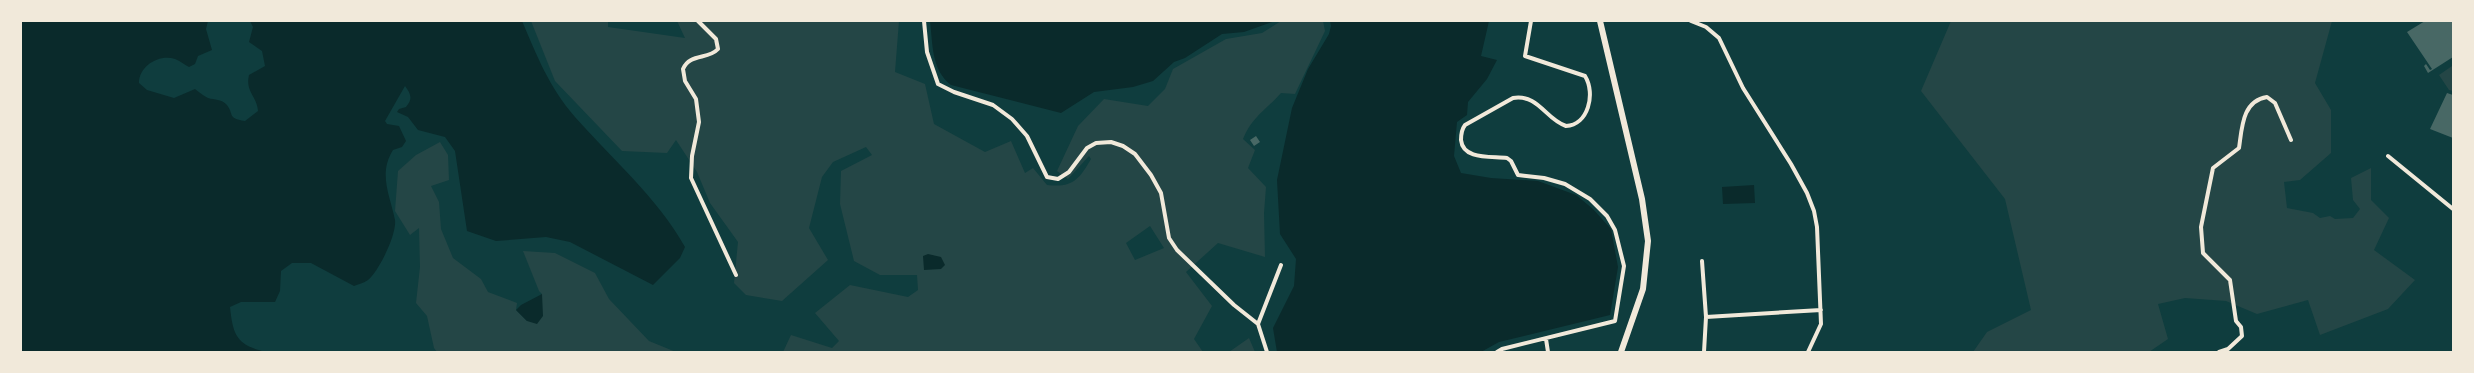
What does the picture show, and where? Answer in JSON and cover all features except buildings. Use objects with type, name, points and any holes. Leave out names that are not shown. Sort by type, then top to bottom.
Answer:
[{"type":"main road","points":[[1600,21],[1640,192],[1648,241],[1643,289],[1621,352]]},
{"type":"street","points":[[698,21],[716,39],[718,49],[714,53],[695,58],[685,64],[683,69],[684,81],[696,99],[699,122],[692,156],[691,178],[736,275]]},
{"type":"street","points":[[924,21],[927,52],[938,84],[954,92],[988,102],[1012,120],[1028,136],[1047,177],[1058,179],[1069,172],[1087,148],[1096,143],[1117,144],[1135,154],[1151,175],[1161,193],[1170,238],[1177,250],[1234,305],[1258,324],[1268,352]]},
{"type":"street","points":[[1497,352],[1614,321],[1624,266],[1613,226],[1604,212],[1590,199],[1555,181],[1518,175],[1511,161],[1507,158],[1477,155],[1467,152],[1463,148],[1462,132],[1467,123],[1513,98],[1521,97],[1535,101],[1566,126],[1580,121],[1586,114],[1588,88],[1584,76],[1525,56],[1531,21]]},
{"type":"street","points":[[1691,21],[1706,27],[1719,38],[1743,88],[1807,192],[1817,227],[1822,324],[1808,352]]},
{"type":"street","points":[[2220,352],[2228,349],[2242,336],[2241,327],[2236,321],[2230,280],[2203,253],[2201,227],[2213,168],[2239,148],[2244,118],[2249,106],[2259,98],[2267,97],[2275,103],[2291,140]]},
{"type":"street","points":[[2388,156],[2453,209]]},
{"type":"street","points":[[1702,261],[1706,317],[1704,352]]},
{"type":"street","points":[[1258,324],[1281,265]]},
{"type":"street","points":[[1706,317],[1821,310]]},
{"type":"street","points":[[1546,339],[1548,352]]},
{"type":"shaded area","points":[[21,21],[208,21],[206,29],[212,50],[198,56],[195,64],[189,67],[175,59],[163,58],[157,60],[142,71],[139,83],[147,90],[174,98],[195,89],[208,98],[224,102],[229,107],[233,117],[245,121],[258,111],[256,101],[249,86],[249,75],[265,66],[262,51],[249,42],[253,27],[250,21],[522,21],[544,71],[566,106],[589,133],[648,195],[674,229],[685,247],[680,258],[653,285],[570,242],[546,237],[496,241],[467,231],[455,151],[445,137],[418,130],[408,117],[397,112],[399,109],[406,107],[410,101],[410,94],[405,86],[385,121],[387,124],[399,126],[406,141],[402,147],[393,150],[386,168],[386,185],[395,220],[395,226],[390,243],[382,261],[368,280],[354,286],[311,263],[292,263],[281,271],[280,291],[275,302],[241,302],[230,307],[233,325],[238,338],[249,346],[266,352],[21,352]]},
{"type":"shaded area","points":[[531,21],[608,21],[608,27],[685,38],[677,21],[899,21],[895,72],[925,84],[934,124],[985,152],[1011,141],[1025,173],[1033,168],[1047,185],[1056,186],[1069,184],[1074,181],[1083,172],[1091,159],[1089,156],[1068,179],[1057,171],[1078,126],[1104,99],[1148,106],[1165,89],[1173,69],[1226,39],[1262,33],[1281,21],[1323,21],[1325,31],[1295,94],[1281,93],[1255,119],[1243,139],[1255,150],[1248,168],[1266,187],[1264,213],[1265,257],[1218,243],[1186,272],[1212,306],[1194,339],[1203,352],[783,352],[791,335],[832,348],[839,341],[815,313],[850,285],[908,297],[918,290],[917,275],[880,275],[854,261],[840,204],[841,171],[872,155],[866,147],[833,162],[822,177],[809,228],[828,260],[782,301],[746,295],[734,283],[738,242],[710,203],[697,172],[676,140],[667,153],[622,151],[555,81]],"holes":[[[1150,226],[1164,248],[1135,260],[1126,243]]]},
{"type":"shaded area","points":[[930,21],[1275,21],[1244,32],[1222,34],[1185,58],[1174,62],[1153,81],[1133,87],[1094,92],[1061,113],[951,85],[944,79],[936,64]]},
{"type":"shaded area","points":[[1330,21],[1489,21],[1481,56],[1497,60],[1487,79],[1468,102],[1467,115],[1457,122],[1454,156],[1461,173],[1491,178],[1538,181],[1576,195],[1593,209],[1611,229],[1618,267],[1610,315],[1499,342],[1481,352],[1277,352],[1273,328],[1294,286],[1296,259],[1280,234],[1277,180],[1292,108],[1308,69],[1329,34],[1331,26]]},
{"type":"shaded area","points":[[1951,21],[2332,21],[2315,83],[2331,110],[2331,153],[2300,180],[2284,182],[2287,208],[2313,213],[2320,218],[2330,216],[2335,219],[2353,218],[2360,209],[2353,200],[2351,178],[2371,168],[2371,200],[2389,218],[2374,250],[2415,280],[2388,309],[2320,335],[2308,300],[2257,314],[2226,301],[2185,298],[2158,304],[2168,339],[2149,352],[1973,352],[1987,332],[2031,310],[2005,199],[1921,91]]},
{"type":"shaded area","points":[[2452,66],[2453,91],[2449,90],[2439,75]]},
{"type":"shaded area","points":[[440,142],[448,155],[449,180],[431,186],[439,202],[441,229],[453,258],[481,279],[488,292],[517,303],[516,310],[527,321],[542,294],[539,291],[523,251],[555,253],[595,273],[609,299],[649,341],[676,352],[437,352],[434,348],[427,316],[416,303],[420,267],[419,228],[410,235],[395,211],[398,171],[416,155]]},
{"type":"shaded area","points":[[1754,185],[1755,203],[1723,204],[1722,187]]},
{"type":"shaded area","points":[[928,254],[941,257],[945,265],[941,269],[924,270],[923,256]]},
{"type":"shaded area","points":[[542,294],[543,316],[537,324],[527,321],[516,310],[521,305]]},
{"type":"shaded area","points":[[1249,338],[1255,352],[1229,352]]}]
